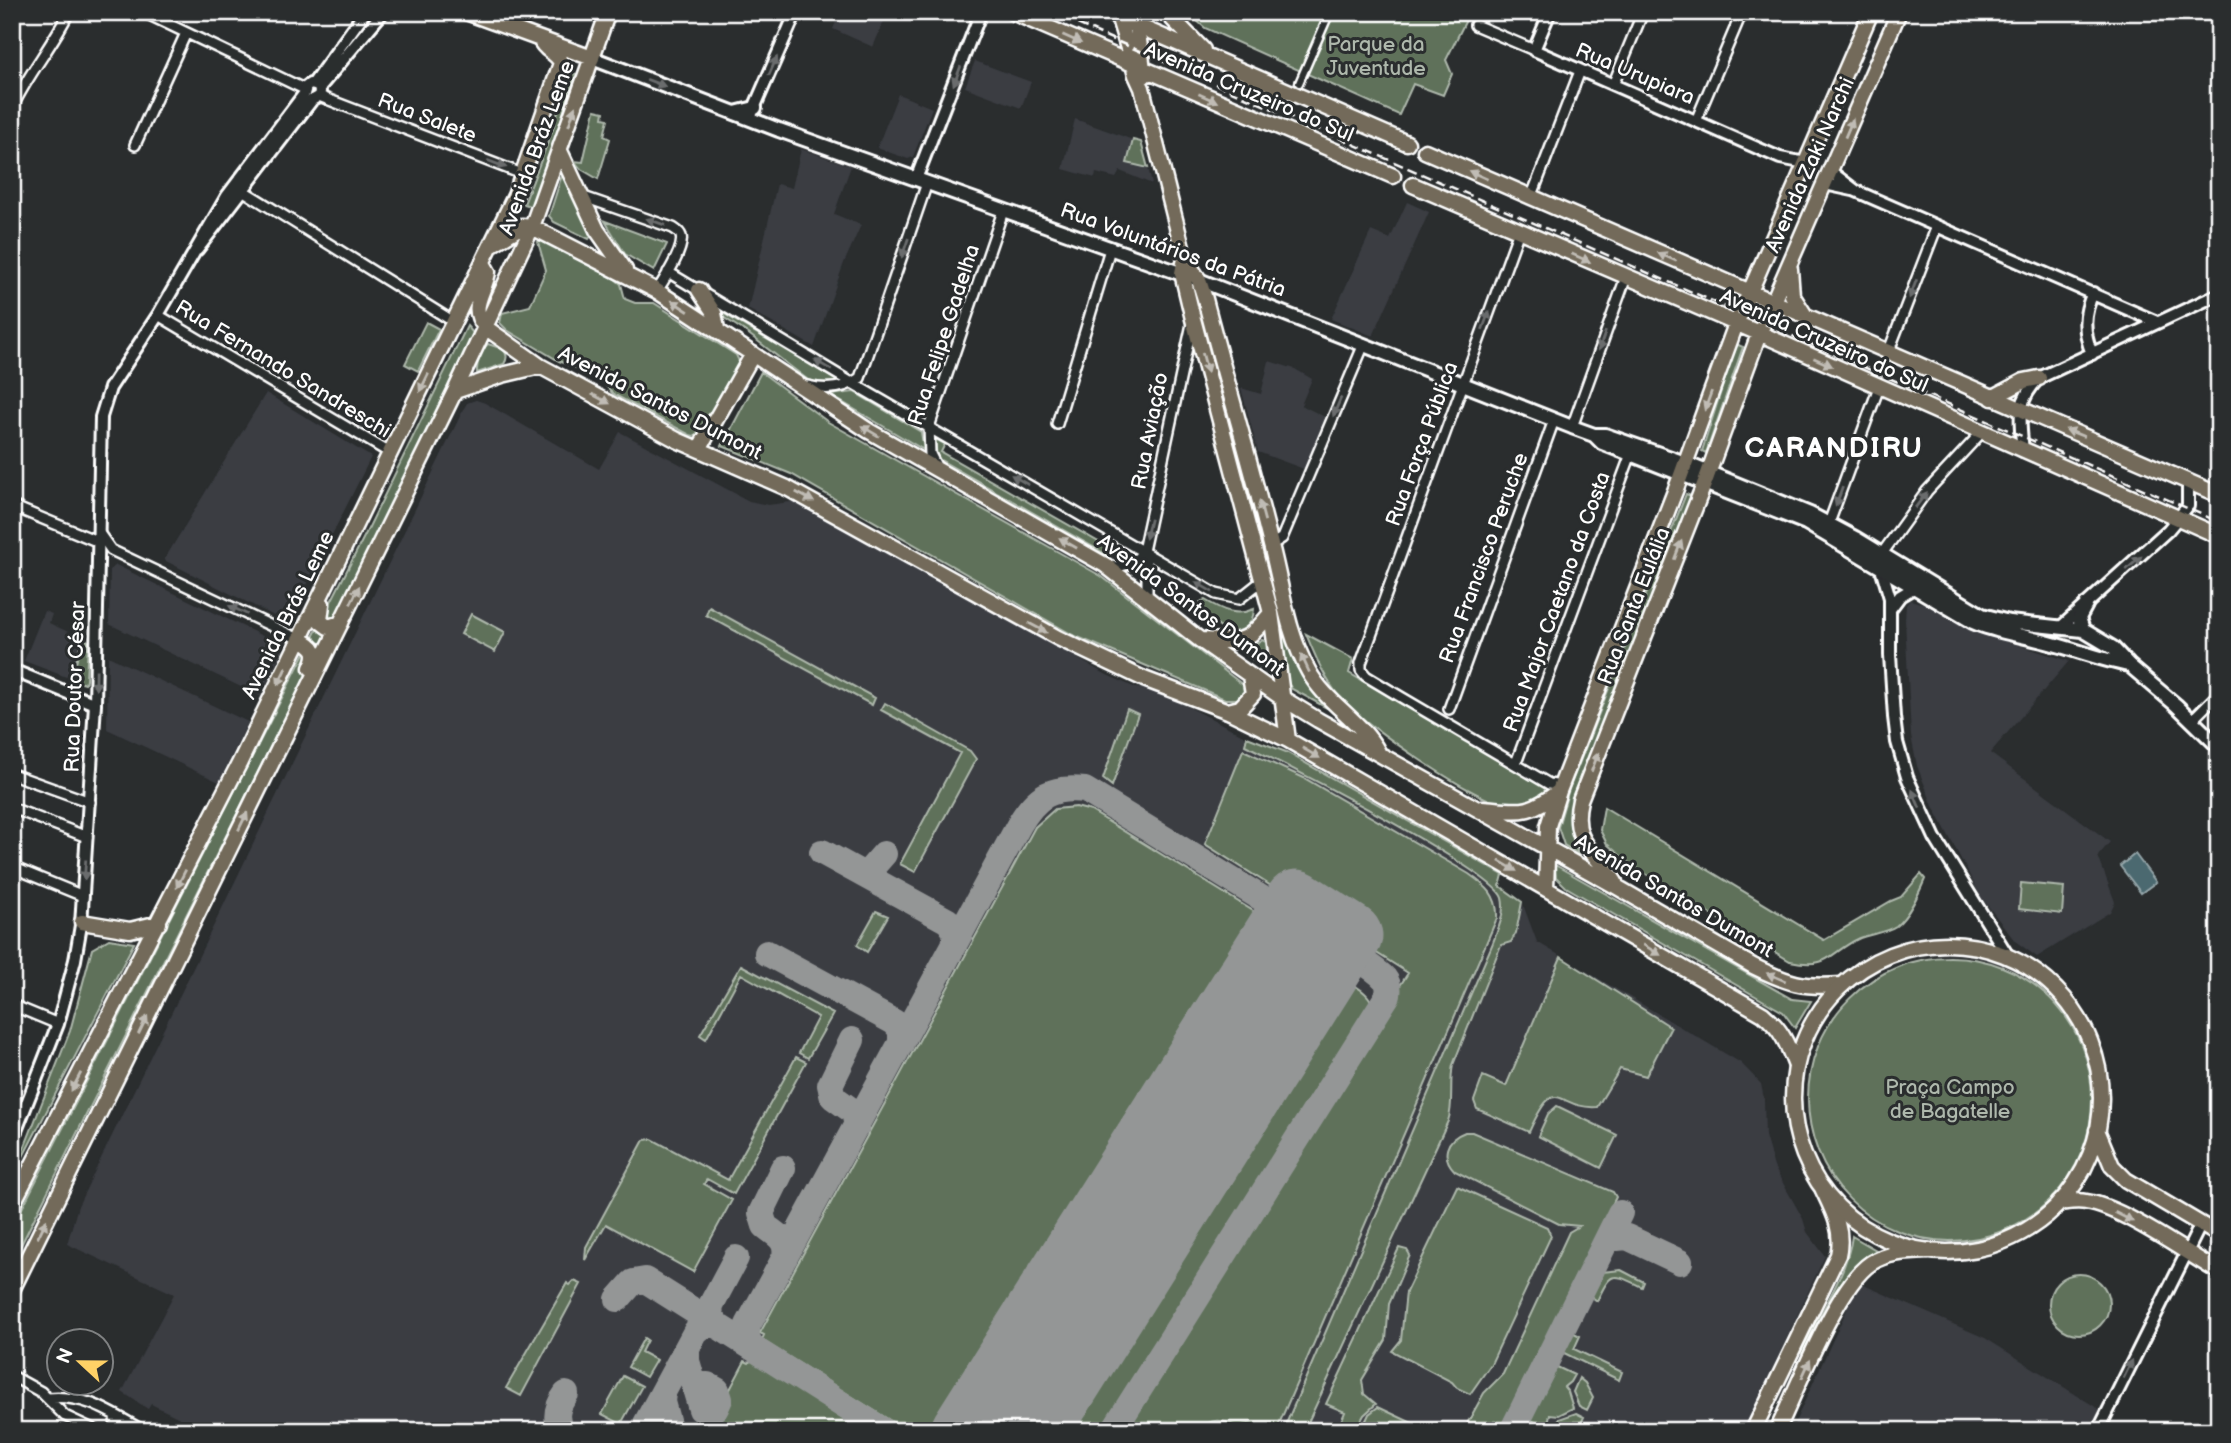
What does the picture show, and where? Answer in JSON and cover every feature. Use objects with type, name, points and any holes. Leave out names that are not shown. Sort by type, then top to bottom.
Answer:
[{"type":"main road","name":"Rua Voluntários da Pátria","points":[[466,12],[734,113],[752,113],[922,181],[1110,249],[1183,266]]},
{"type":"main road","name":"Avenida Bráz Leme","points":[[485,327],[532,226],[608,12]]},
{"type":"main road","name":"Avenida Cruzeiro do Sul","points":[[1012,12],[1393,176]]},
{"type":"main road","points":[[1166,12],[1209,56]]},
{"type":"main road","name":"Avenida Zaki Narchi","points":[[1737,324],[1871,12]]},
{"type":"main road","name":"Avenida Zaki Narchi","points":[[1759,334],[1899,12]]},
{"type":"main road","name":"Avenida Cruzeiro do Sul","points":[[1114,14],[1137,19],[1209,56],[1407,144]]},
{"type":"main road","points":[[1114,14],[1139,68]]},
{"type":"main road","points":[[1137,19],[1142,88],[1193,319],[1271,613],[1288,740]]},
{"type":"main road","name":"Avenida Brás Leme","points":[[12,1205],[240,762],[483,263],[522,174],[561,63],[557,55],[544,48],[540,39]]},
{"type":"main road","points":[[560,151],[605,243],[628,274]]},
{"type":"main road","name":"Avenida Cruzeiro do Sul","points":[[1425,151],[2219,495]]},
{"type":"main road","points":[[1821,164],[1829,165],[1827,178],[1817,188],[1804,182],[1803,169],[1821,164]]},
{"type":"main road","name":"Avenida Cruzeiro do Sul","points":[[1413,185],[2219,536]]},
{"type":"main road","points":[[491,245],[515,229],[532,226]]},
{"type":"main road","name":"Avenida Santos Dumont","points":[[532,226],[657,291],[869,431],[1105,565],[1200,640],[1282,698],[1776,977],[1803,986],[1842,985]]},
{"type":"main road","points":[[1792,258],[1789,280],[1791,295],[1807,318]]},
{"type":"main road","points":[[12,1290],[485,327],[476,307],[487,279],[488,272],[483,263]]},
{"type":"main road","points":[[1183,266],[1199,280],[1290,624],[1309,673],[1329,700],[1371,740],[1378,753]]},
{"type":"main road","name":"Rua Voluntários da Pátria","points":[[1199,280],[1572,427],[1594,435],[1605,435],[1761,498],[1808,519],[1982,615],[2009,622],[2083,630],[2113,648],[2129,666],[2219,747]]},
{"type":"main road","points":[[698,290],[714,313],[717,329]]},
{"type":"main road","name":"Rua Santa Eulália","points":[[1546,889],[1548,826],[1560,789],[1737,324]]},
{"type":"main road","name":"Avenida Santos Dumont","points":[[485,327],[540,366],[699,449],[799,494],[1058,638],[1143,679],[1228,711],[1288,740],[1763,1014],[1777,1026],[1796,1066]]},
{"type":"main road","name":"Rua Santa Eulália","points":[[1617,887],[1581,839],[1578,810],[1759,334]]},
{"type":"main road","points":[[699,449],[753,354]]},
{"type":"main road","points":[[455,391],[540,366]]},
{"type":"main road","points":[[1992,398],[2024,381],[2039,379]]},
{"type":"main road","name":"Rua Voluntários da Pátria","points":[[1594,435],[1602,443],[1631,454],[1683,468]]},
{"type":"main road","name":"Rua Voluntários da Pátria","points":[[1808,519],[1829,523],[1915,587],[1973,622],[1997,631],[2129,666]]},
{"type":"main road","points":[[322,592],[324,597],[320,621],[328,627],[341,623]]},
{"type":"main road","points":[[2083,630],[2079,618],[2086,605]]},
{"type":"main road","points":[[1200,640],[1241,641],[1250,638],[1271,613]]},
{"type":"main road","points":[[2026,637],[2061,627]]},
{"type":"main road","points":[[299,639],[312,645],[317,656],[306,679],[309,689]]},
{"type":"main road","points":[[1228,711],[1240,708],[1253,694],[1250,676]]},
{"type":"main road","points":[[1474,807],[1528,810],[1542,805],[1560,789]]},
{"type":"main road","points":[[82,922],[130,930],[159,923]]},
{"type":"main road","points":[[1753,1431],[1839,1255],[1840,1235],[1836,1219],[1806,1162],[1796,1131],[1793,1098],[1801,1048],[1818,1014],[1842,985],[1862,969],[1884,957],[1921,946],[1959,944],[2008,956],[2031,968],[2051,984],[2068,1003],[2093,1048],[2099,1079],[2097,1130],[2083,1170],[2059,1203],[2031,1227],[1999,1243],[1964,1251],[1904,1252],[1870,1264],[1854,1278],[1832,1316],[1777,1431]]},
{"type":"main road","points":[[2097,1130],[2112,1166],[2126,1180],[2219,1235]]},
{"type":"main road","points":[[1823,1190],[1844,1213],[1869,1231],[1897,1244],[1928,1251]]},
{"type":"main road","points":[[2059,1203],[2077,1201],[2095,1204],[2118,1214],[2218,1273]]},
{"type":"street","points":[[12,108],[32,69],[55,39],[69,12]]},
{"type":"street","name":"Rua Salete","points":[[143,12],[156,15],[187,33],[312,92],[522,174]]},
{"type":"street","name":"Rua Doutor César","points":[[12,1141],[58,1024],[82,922],[95,704],[103,405],[110,388],[239,187],[312,92],[365,12]]},
{"type":"street","name":"Rua Doutor César","points":[[312,92],[383,12]]},
{"type":"street","points":[[752,113],[796,12]]},
{"type":"street","points":[[796,383],[819,389],[837,389],[860,378],[922,181],[981,12]]},
{"type":"street","points":[[1299,83],[1330,12]]},
{"type":"street","points":[[1534,50],[1550,12]]},
{"type":"street","points":[[1613,85],[1643,12]]},
{"type":"street","points":[[1696,121],[1742,12]]},
{"type":"street","name":"Rua Urupiara","points":[[1475,25],[1803,169]]},
{"type":"street","points":[[135,145],[187,33]]},
{"type":"street","points":[[1531,198],[1580,71]]},
{"type":"street","points":[[1827,178],[2157,322]]},
{"type":"street","points":[[239,187],[454,322]]},
{"type":"street","points":[[580,196],[679,232],[682,237],[681,246],[657,291]]},
{"type":"street","name":"Rua Felipe Gadelha","points":[[938,470],[930,454],[929,428],[1003,211]]},
{"type":"street","points":[[1888,353],[1937,226]]},
{"type":"street","name":"Rua Força Pública","points":[[1516,763],[1366,676],[1361,670],[1361,663],[1519,230]]},
{"type":"street","points":[[1056,424],[1110,249]]},
{"type":"street","name":"Avenida Santos Dumont","points":[[668,272],[852,383],[1216,594],[1229,599],[1239,599],[1263,580]]},
{"type":"street","points":[[1572,427],[1626,277]]},
{"type":"street","points":[[2092,354],[2085,330],[2088,305],[2093,293]]},
{"type":"street","points":[[2023,450],[2021,411],[2026,391],[2039,379],[2219,294]]},
{"type":"street","name":"Rua Fernando Sandreschi","points":[[158,315],[390,453]]},
{"type":"street","name":"Rua Aviação","points":[[1147,597],[1148,578],[1143,551],[1193,319]]},
{"type":"street","points":[[1271,545],[1282,538],[1364,344]]},
{"type":"street","points":[[1829,523],[1879,387]]},
{"type":"street","name":"Rua Francisco Peruche","points":[[1448,709],[1554,419]]},
{"type":"street","points":[[1982,432],[1927,491],[1881,561],[1891,608],[1890,654],[1894,717],[1907,777],[1935,838],[2008,956]]},
{"type":"street","name":"Rua Major Caetano da Costa","points":[[1516,763],[1631,454]]},
{"type":"street","points":[[2061,627],[2154,545],[2178,518],[2190,500],[2189,481]]},
{"type":"street","points":[[12,506],[99,537],[111,551],[299,639]]},
{"type":"street","points":[[99,562],[111,551]]},
{"type":"street","points":[[1105,565],[1130,564],[1140,557],[1143,551]]},
{"type":"street","points":[[1891,608],[1900,596],[1915,587]]},
{"type":"street","points":[[12,670],[95,704]]},
{"type":"street","points":[[2192,720],[2219,693]]},
{"type":"street","points":[[1516,763],[1560,789]]},
{"type":"street","points":[[12,774],[90,802]]},
{"type":"street","points":[[12,808],[88,837]]},
{"type":"street","points":[[12,867],[83,895]]},
{"type":"street","points":[[12,1005],[58,1024]]},
{"type":"street","points":[[2098,1431],[2200,1224]]},
{"type":"street","points":[[12,1376],[46,1396]]},
{"type":"street","points":[[48,1398],[65,1416],[97,1431]]},
{"type":"street","points":[[79,1398],[144,1431]]},
{"type":"street","points":[[115,1415],[116,1431]]},
{"type":"shaded area","points":[[812,12],[888,12],[873,47],[833,29],[836,22]]},
{"type":"shaded area","points":[[975,61],[1031,82],[1021,108],[965,87]]},
{"type":"shaded area","points":[[898,94],[932,108],[913,157],[908,159],[877,148]]},
{"type":"shaded area","points":[[1075,119],[1133,140],[1127,162],[1148,168],[1152,184],[1120,171],[1116,178],[1096,173],[1095,178],[1063,169]]},
{"type":"shaded area","points":[[801,149],[851,166],[834,214],[861,225],[844,263],[814,347],[748,309],[777,184],[792,188]]},
{"type":"shaded area","points":[[1407,202],[1429,212],[1373,336],[1331,319],[1371,231],[1390,239]]},
{"type":"shaded area","points":[[1269,361],[1295,369],[1312,379],[1301,405],[1325,417],[1304,469],[1258,452],[1241,388],[1261,394]]},
{"type":"shaded area","points":[[266,393],[371,457],[288,623],[164,560]]},
{"type":"shaded area","points":[[476,400],[599,469],[620,432],[749,501],[768,505],[797,501],[1107,675],[1136,688],[1154,689],[1247,737],[1286,752],[1503,875],[1500,886],[1522,902],[1537,942],[1741,1063],[1761,1084],[1765,1136],[1774,1167],[1803,1219],[1807,1232],[1825,1256],[1743,1431],[206,1431],[151,1404],[148,1409],[122,1392],[174,1294],[67,1244],[78,1206],[464,408],[467,403]]},
{"type":"shaded area","points":[[116,565],[281,645],[283,649],[260,696],[109,624],[110,570]]},
{"type":"shaded area","points":[[1910,600],[1929,605],[1995,638],[2069,661],[1990,753],[2110,842],[2098,856],[2115,902],[2110,912],[2037,957],[2015,941],[1981,897],[1933,806],[1917,766],[1911,736],[1905,620],[1906,605]]},
{"type":"shaded area","points":[[44,611],[52,614],[49,623],[88,641],[85,684],[24,661]]},
{"type":"shaded area","points":[[108,656],[248,722],[219,782],[107,729]]},
{"type":"shaded area","points":[[1859,1283],[1985,1338],[2102,1411],[2093,1431],[1791,1431]]},
{"type":"green space","name":"Parque da Juventude","points":[[1187,12],[1470,12],[1446,60],[1452,74],[1443,95],[1413,84],[1399,115],[1205,28]]},
{"type":"green space","points":[[569,72],[576,74],[533,207],[524,204],[553,129]]},
{"type":"green space","points":[[595,110],[604,112],[603,118],[608,119],[604,136],[610,139],[598,179],[581,169],[574,161],[583,162]]},
{"type":"green space","points":[[1133,140],[1141,142],[1148,168],[1127,163]]},
{"type":"green space","points":[[563,172],[591,236],[589,239],[554,222],[549,216]]},
{"type":"green space","points":[[605,221],[667,244],[654,271],[625,254]]},
{"type":"green space","points":[[541,240],[615,279],[621,284],[625,299],[635,303],[654,303],[736,355],[740,363],[698,434],[690,435],[613,394],[599,377],[559,361],[500,323],[502,313],[530,306],[546,270],[538,242]]},
{"type":"green space","points":[[1194,296],[1197,297],[1289,645],[1309,686],[1327,708],[1292,689],[1288,683],[1281,630]]},
{"type":"green space","points":[[719,311],[839,382],[812,383],[723,317]]},
{"type":"green space","points":[[426,322],[439,329],[418,371],[405,364]]},
{"type":"green space","points":[[467,326],[474,334],[377,534],[12,1263],[12,1228],[368,529]]},
{"type":"green space","points":[[488,344],[503,349],[506,360],[504,364],[477,373],[479,357]]},
{"type":"green space","points":[[1736,344],[1743,347],[1706,453],[1702,451]]},
{"type":"green space","points":[[761,372],[828,422],[1101,576],[1247,688],[1248,695],[1242,699],[1225,699],[1073,635],[791,474],[722,446]]},
{"type":"green space","points":[[854,392],[921,432],[924,450],[830,395]]},
{"type":"green space","points":[[935,439],[945,444],[941,452],[1116,552],[1109,556],[937,458]]},
{"type":"green space","points":[[1686,494],[1691,496],[1571,805],[1571,830],[1578,854],[1564,845],[1558,827],[1569,789]]},
{"type":"green space","points":[[1163,586],[1197,604],[1205,600],[1235,612],[1254,609],[1253,615],[1246,628],[1225,631]]},
{"type":"green space","points":[[709,607],[875,698],[872,705],[706,615]]},
{"type":"green space","points":[[471,614],[505,632],[495,652],[461,634]]},
{"type":"green space","points":[[1306,634],[1353,659],[1349,673],[1549,790],[1548,793],[1530,803],[1509,806],[1473,792],[1422,761],[1372,726],[1342,700],[1326,677]]},
{"type":"green space","points":[[82,638],[88,641],[85,684],[72,680]]},
{"type":"green space","points":[[1262,640],[1266,642],[1266,667],[1262,667],[1242,651]]},
{"type":"green space","points":[[885,703],[970,751],[976,759],[915,872],[900,864],[960,753],[881,710]]},
{"type":"green space","points":[[1127,709],[1138,714],[1112,786],[1103,779]]},
{"type":"green space","points":[[1247,737],[1286,752],[1503,875],[1500,886],[1522,902],[1516,933],[1511,942],[1501,945],[1453,1065],[1448,1121],[1304,1431],[1283,1431],[1492,945],[1503,904],[1502,898],[1490,884],[1464,865],[1384,818],[1245,745]]},
{"type":"green space","points":[[1243,750],[1304,778],[1469,874],[1490,892],[1497,918],[1276,1431],[1260,1431],[1251,1424],[1239,1427],[1213,1421],[1200,1431],[1119,1431],[1408,973],[1205,844]]},
{"type":"green space","points":[[1076,807],[1091,811],[1271,922],[1275,935],[962,1431],[907,1431],[762,1340],[764,1335],[760,1333],[1035,827],[1055,809]]},
{"type":"green space","points":[[1604,807],[1824,940],[1901,897],[1921,874],[1925,879],[1909,910],[1896,926],[1860,938],[1822,961],[1790,961],[1629,863],[1607,844],[1600,830]]},
{"type":"green space","points":[[1555,865],[1792,999],[1811,1001],[1795,1028],[1783,1012],[1566,887],[1556,877]]},
{"type":"green space","points":[[2021,883],[2064,887],[2062,914],[2019,909]]},
{"type":"green space","points":[[876,911],[888,916],[867,952],[857,945]]},
{"type":"green space","points":[[109,939],[134,943],[14,1174],[70,1031],[92,949]]},
{"type":"green space","points":[[1561,957],[1671,1027],[1646,1076],[1620,1069],[1597,1107],[1583,1106],[1558,1097],[1552,1098],[1538,1113],[1529,1132],[1477,1109],[1474,1101],[1483,1076],[1506,1086]]},
{"type":"green space","name":"Praça Campo de Bagatelle","points":[[1950,957],[1978,960],[2004,968],[2029,981],[2050,999],[2068,1020],[2081,1045],[2089,1071],[2092,1099],[2089,1127],[2081,1153],[2068,1178],[2050,1199],[2029,1217],[2004,1230],[1978,1238],[1950,1241],[1922,1238],[1896,1230],[1871,1217],[1850,1199],[1832,1178],[1819,1153],[1811,1127],[1808,1099],[1811,1071],[1819,1045],[1832,1020],[1850,999],[1871,981],[1896,968],[1922,960]]},
{"type":"green space","points":[[741,965],[833,1014],[808,1058],[799,1053],[818,1017],[741,974],[706,1039],[700,1035]]},
{"type":"green space","points":[[1329,974],[1335,974],[1366,994],[1372,1005],[1372,1012],[1108,1431],[1039,1431],[1322,981]]},
{"type":"green space","points":[[796,1057],[806,1062],[734,1194],[707,1179],[704,1184],[732,1200],[693,1272],[606,1224],[585,1260],[586,1247],[644,1140],[652,1139],[728,1180]]},
{"type":"green space","points":[[1557,1106],[1617,1135],[1601,1168],[1538,1136],[1548,1114]]},
{"type":"green space","points":[[1465,1132],[1472,1132],[1613,1192],[1616,1197],[1501,1431],[1463,1431],[1484,1393],[1503,1374],[1569,1232],[1579,1226],[1559,1224],[1455,1171],[1448,1160],[1447,1148],[1453,1139]]},
{"type":"green space","points":[[1457,1186],[1547,1227],[1551,1236],[1491,1364],[1470,1394],[1392,1351],[1401,1340],[1406,1292]]},
{"type":"green space","points":[[1852,1236],[1876,1250],[1845,1278],[1804,1355],[1801,1352],[1839,1279]]},
{"type":"green space","points":[[1399,1248],[1407,1250],[1410,1255],[1389,1304],[1386,1340],[1362,1380],[1364,1394],[1376,1404],[1364,1415],[1355,1431],[1340,1424],[1345,1412],[1326,1404]]},
{"type":"green space","points":[[1621,1270],[1644,1282],[1642,1287],[1614,1277],[1606,1284],[1597,1301],[1592,1297],[1592,1291],[1602,1272]]},
{"type":"green space","points":[[2073,1274],[2085,1274],[2104,1287],[2109,1304],[2107,1316],[2096,1329],[2085,1334],[2073,1334],[2054,1321],[2049,1310],[2049,1298],[2062,1279]]},
{"type":"green space","points":[[574,1281],[581,1284],[521,1396],[506,1388],[567,1283],[570,1285]]},
{"type":"green space","points":[[1572,1332],[1580,1336],[1574,1349],[1622,1372],[1619,1380],[1562,1352]]},
{"type":"green space","points":[[644,1338],[647,1340],[641,1352],[656,1360],[646,1377],[628,1367]]},
{"type":"green space","points":[[751,1360],[862,1431],[708,1431],[745,1361],[749,1363]]},
{"type":"green space","points":[[1555,1366],[1574,1375],[1564,1387],[1573,1408],[1559,1415],[1550,1414],[1547,1428],[1529,1419]]},
{"type":"green space","points":[[623,1376],[642,1386],[621,1424],[602,1414]]},
{"type":"green space","points":[[1579,1378],[1593,1398],[1587,1410],[1579,1406],[1573,1392]]},
{"type":"green space","points":[[1378,1407],[1429,1431],[1361,1431],[1369,1414]]},
{"type":"green space","points":[[1576,1413],[1584,1417],[1578,1430],[1552,1430],[1559,1419]]},
{"type":"water","points":[[2135,854],[2156,882],[2141,893],[2120,866]]},
{"type":"taxiway","points":[[752,1347],[746,1336],[748,1325],[1019,825],[1038,800],[1046,795],[1063,790],[1085,790],[1289,915],[1297,924],[1302,938],[1298,955],[1232,1064]]},
{"type":"taxiway","points":[[822,852],[948,921],[956,932],[954,946]]},
{"type":"taxiway","points":[[872,879],[870,870],[884,854]]},
{"type":"taxiway","points":[[1113,1431],[1388,995],[1387,983],[1381,975],[1337,947],[1315,949],[1294,968]]},
{"type":"taxiway","points":[[767,953],[894,1022],[901,1030],[901,1044]]},
{"type":"taxiway","points":[[852,1040],[830,1085],[833,1097],[854,1112],[857,1126]]},
{"type":"taxiway","points":[[783,1168],[761,1213],[765,1226],[783,1242],[785,1257]]},
{"type":"taxiway","points":[[1512,1431],[1620,1213]]},
{"type":"taxiway","points":[[1617,1238],[1627,1237],[1680,1262]]},
{"type":"taxiway","points":[[642,1431],[696,1331],[706,1324],[718,1326],[710,1315],[711,1305],[736,1258]]},
{"type":"taxiway","points":[[618,1299],[633,1282],[645,1280],[884,1431]]},
{"type":"taxiway","points":[[687,1348],[687,1361],[701,1409],[707,1411],[716,1408],[720,1399],[717,1390],[708,1385],[698,1385],[692,1379]]},
{"type":"taxiway","points":[[663,1393],[662,1402],[670,1431]]},
{"type":"taxiway","points":[[561,1431],[558,1412],[566,1394]]},
{"type":"runway","points":[[963,1431],[1297,902],[1350,936],[1038,1431]]},
{"type":"railway","points":[[1050,12],[2219,522]]},
{"type":"district","name":"CARANDIRU","points":[[1834,448]]}]
